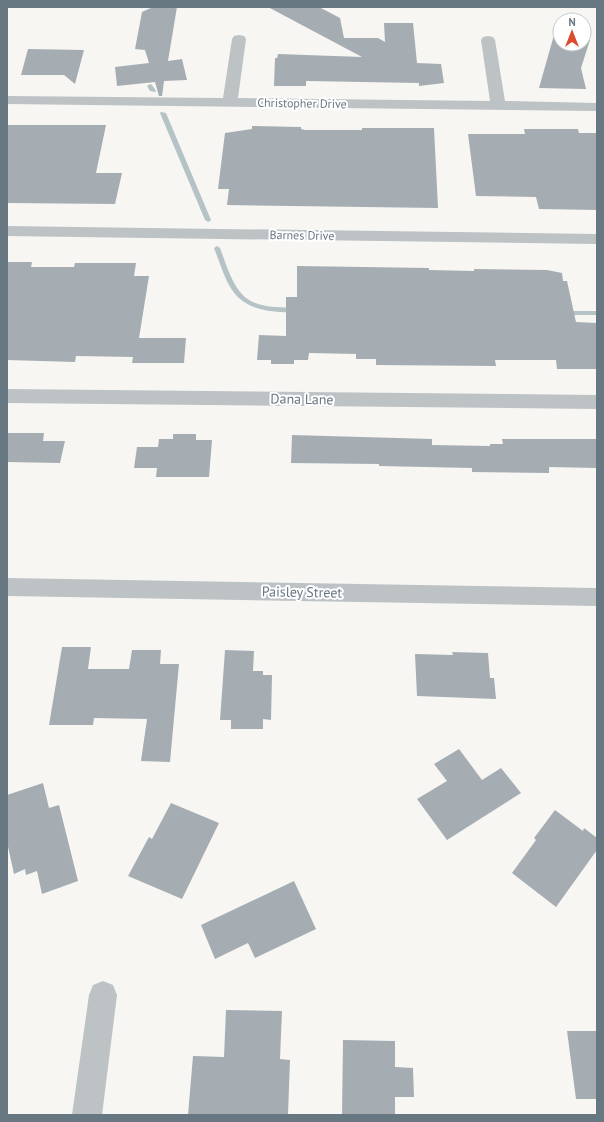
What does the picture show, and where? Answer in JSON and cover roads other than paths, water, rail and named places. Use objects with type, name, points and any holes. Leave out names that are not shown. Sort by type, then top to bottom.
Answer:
[{"type":"street","points":[[230,102],[239,39]]},
{"type":"street","points":[[488,40],[498,106]]},
{"type":"street","name":"Christopher Drive","points":[[7,100],[597,107]]},
{"type":"street","name":"Barnes Drive","points":[[7,232],[597,238]]},
{"type":"street","name":"Dana Lane","points":[[7,396],[597,402]]},
{"type":"street","name":"Paisley Street","points":[[7,587],[596,601]]},
{"type":"street","points":[[87,1115],[103,995]]},
{"type":"waterway","points":[[150,86],[153,91]]},
{"type":"waterway","points":[[163,113],[208,220]]},
{"type":"waterway","points":[[217,248],[230,279],[242,298],[250,304],[261,307],[296,310]]},
{"type":"waterway","points":[[563,313],[597,313]]}]
